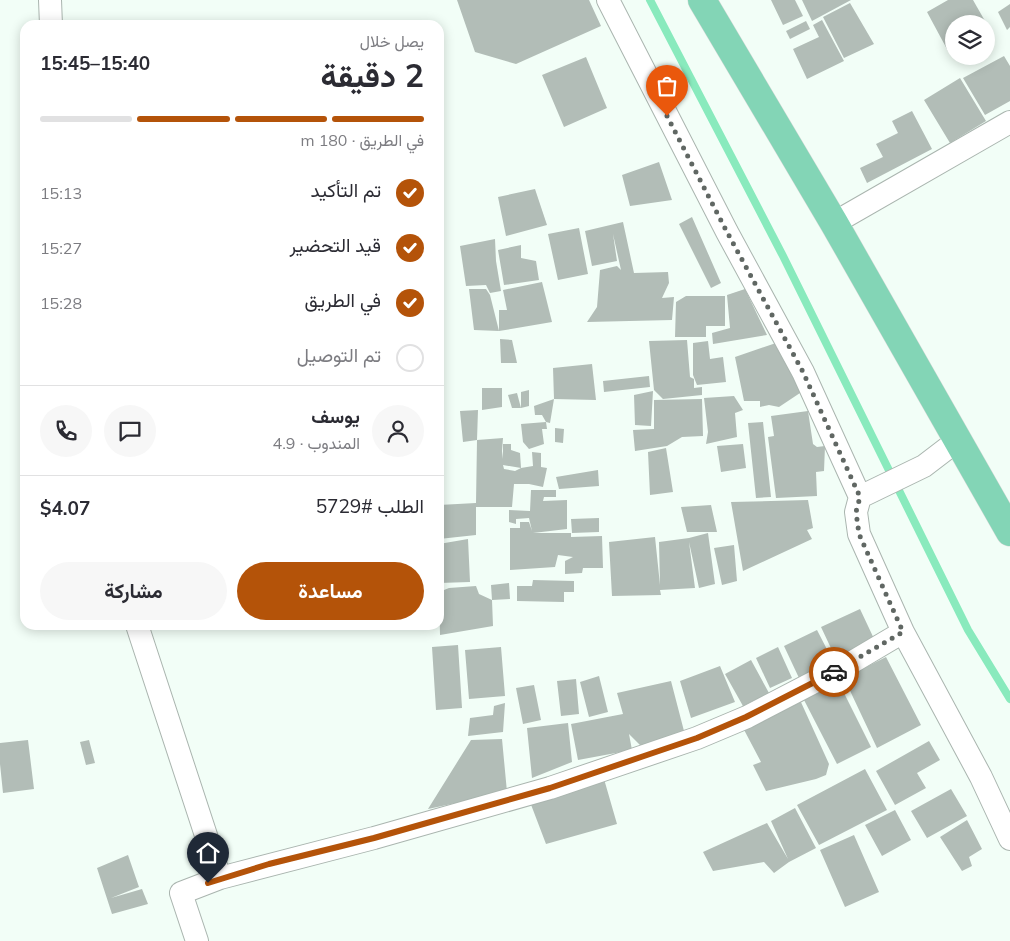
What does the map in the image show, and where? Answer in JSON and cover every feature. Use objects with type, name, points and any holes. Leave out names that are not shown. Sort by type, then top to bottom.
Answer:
[{"type":"main road","points":[[702,0],[834,223],[1010,532]]},
{"type":"street","points":[[50,0],[51,20]]},
{"type":"street","points":[[608,0],[727,232],[869,492]]},
{"type":"street","points":[[834,223],[1010,122]]},
{"type":"street","points":[[958,440],[924,466],[869,492],[856,512],[859,534],[903,632],[981,777],[1010,839]]},
{"type":"street","points":[[139,630],[220,878]]},
{"type":"street","points":[[197,941],[181,894],[220,878],[374,838],[550,788],[697,738],[746,717],[832,673],[903,632]]},
{"type":"building","points":[[457,0],[589,0],[601,26],[516,64],[475,52]]},
{"type":"building","points":[[771,0],[795,0],[803,16],[783,25]]},
{"type":"building","points":[[802,0],[851,0],[812,21]]},
{"type":"building","points":[[948,0],[973,0],[982,15],[945,15],[945,45],[927,12]]},
{"type":"building","points":[[850,3],[874,44],[844,58],[823,17]]},
{"type":"building","points":[[1010,4],[1010,27],[1007,30],[998,12]]},
{"type":"building","points":[[822,20],[844,61],[807,79],[793,49],[819,37],[813,25]]},
{"type":"building","points":[[806,21],[810,29],[790,39],[786,31]]},
{"type":"building","points":[[1004,56],[1010,66],[1010,101],[985,115],[963,78],[987,65],[995,65],[995,61]]},
{"type":"building","points":[[586,57],[607,108],[564,127],[542,75]]},
{"type":"building","points":[[960,78],[986,121],[950,143],[924,100]]},
{"type":"building","points":[[912,111],[932,149],[867,183],[860,168],[883,157],[876,144],[898,133],[892,121]]},
{"type":"building","points":[[659,162],[672,200],[630,206],[622,175]]},
{"type":"building","points":[[535,189],[547,225],[506,236],[498,197]]},
{"type":"building","points":[[692,217],[721,283],[711,288],[679,224]]},
{"type":"building","points":[[623,222],[634,273],[668,272],[669,283],[662,298],[674,297],[672,320],[587,322],[597,307],[600,270],[617,266],[621,270],[613,234],[617,261],[592,266],[585,231]]},
{"type":"building","points":[[579,228],[588,274],[558,280],[548,234]]},
{"type":"building","points":[[495,239],[496,261],[501,291],[490,293],[486,285],[466,286],[460,246]]},
{"type":"building","points":[[521,245],[521,258],[536,261],[539,280],[504,285],[498,250]]},
{"type":"building","points":[[542,282],[552,322],[499,331],[499,310],[507,310],[503,290]]},
{"type":"building","points":[[469,289],[486,289],[490,295],[499,331],[474,330]]},
{"type":"building","points":[[745,289],[767,335],[713,344],[712,333],[730,328],[727,295]]},
{"type":"building","points":[[686,296],[725,296],[725,326],[706,326],[706,337],[675,337],[676,302]]},
{"type":"building","points":[[500,339],[512,340],[517,363],[501,363]]},
{"type":"building","points":[[687,340],[690,377],[694,379],[694,388],[702,387],[702,395],[663,399],[654,390],[649,341]]},
{"type":"building","points":[[708,341],[710,359],[723,357],[726,382],[697,385],[693,375],[693,343]]},
{"type":"building","points":[[776,343],[803,391],[779,407],[769,405],[760,407],[760,401],[744,401],[735,357]]},
{"type":"building","points":[[592,364],[596,400],[554,399],[553,368]]},
{"type":"building","points":[[649,376],[650,387],[604,392],[603,381]]},
{"type":"building","points":[[482,388],[502,388],[502,407],[482,410]]},
{"type":"building","points":[[529,390],[529,406],[521,408],[521,392]]},
{"type":"building","points":[[653,391],[651,426],[635,425],[634,395]]},
{"type":"building","points":[[517,393],[521,408],[512,408],[508,395]]},
{"type":"building","points":[[734,396],[743,410],[735,413],[737,437],[706,444],[708,432],[704,398]]},
{"type":"building","points":[[554,399],[550,423],[546,422],[542,415],[535,415],[534,406]]},
{"type":"building","points":[[702,399],[703,436],[682,437],[667,446],[635,451],[633,430],[654,429],[654,400]]},
{"type":"building","points":[[478,410],[477,440],[463,442],[460,411]]},
{"type":"building","points":[[808,411],[813,444],[817,447],[825,446],[824,471],[816,472],[817,496],[776,498],[768,437],[774,436],[771,416]]},
{"type":"building","points":[[546,422],[547,429],[542,429],[544,444],[529,449],[523,442],[521,424]]},
{"type":"building","points":[[763,422],[771,497],[756,498],[748,423]]},
{"type":"building","points":[[555,428],[564,429],[563,443],[555,442]]},
{"type":"building","points":[[503,438],[502,451],[503,459],[503,444],[511,444],[511,450],[520,453],[521,468],[533,466],[532,452],[541,453],[541,467],[547,468],[543,487],[529,484],[514,484],[512,507],[476,507],[476,535],[444,538],[444,505],[476,503],[477,440]],"holes":[[[503,465],[521,468],[515,471],[504,469]]]},
{"type":"building","points":[[743,444],[746,468],[721,472],[717,446]]},
{"type":"building","points":[[666,448],[673,492],[650,495],[648,452]]},
{"type":"building","points":[[598,470],[599,486],[559,489],[556,477]]},
{"type":"building","points":[[531,490],[556,490],[556,497],[544,497],[543,501],[567,500],[567,529],[533,533],[571,533],[571,537],[602,536],[603,568],[583,568],[582,573],[565,574],[565,561],[573,557],[558,555],[555,567],[510,570],[510,528],[520,528],[520,522],[529,522],[532,531],[529,518],[516,519],[516,524],[509,522],[509,510],[530,511]]},
{"type":"building","points":[[808,500],[813,528],[807,530],[812,539],[743,571],[731,502]]},
{"type":"building","points":[[711,505],[717,532],[687,532],[681,507]]},
{"type":"building","points":[[599,518],[599,532],[572,533],[571,519]]},
{"type":"building","points":[[708,533],[715,584],[699,588],[689,542],[695,588],[660,590],[661,595],[612,596],[609,542],[655,537],[660,585],[659,542]]},
{"type":"building","points":[[468,539],[470,582],[444,583],[444,543]]},
{"type":"building","points":[[734,545],[737,581],[722,585],[714,548]]},
{"type":"building","points":[[533,580],[574,581],[574,592],[564,592],[564,602],[517,601],[517,586],[532,586]]},
{"type":"building","points":[[509,583],[510,599],[492,600],[491,585]]},
{"type":"building","points":[[476,586],[479,594],[492,600],[493,626],[440,635],[440,630],[444,630],[444,590]]},
{"type":"building","points":[[860,609],[876,643],[837,661],[821,627]]},
{"type":"building","points":[[817,630],[833,661],[799,678],[784,646]]},
{"type":"building","points":[[458,645],[462,708],[436,710],[432,647]]},
{"type":"building","points":[[501,647],[505,696],[469,699],[465,650]]},
{"type":"building","points":[[778,647],[792,678],[770,688],[756,658]]},
{"type":"building","points":[[886,657],[921,725],[877,748],[844,678]]},
{"type":"building","points":[[751,660],[769,693],[743,706],[725,674]]},
{"type":"building","points":[[720,666],[735,702],[691,718],[680,681]]},
{"type":"building","points":[[599,676],[608,712],[589,717],[580,682]]},
{"type":"building","points":[[576,679],[579,714],[561,716],[557,681]]},
{"type":"building","points":[[671,681],[684,731],[642,747],[629,734],[632,750],[578,760],[571,724],[623,714],[617,693]]},
{"type":"building","points":[[839,683],[871,747],[837,764],[804,700]]},
{"type":"building","points":[[534,685],[541,720],[523,724],[516,688]]},
{"type":"building","points":[[800,700],[829,764],[826,775],[766,791],[753,765],[761,762],[742,726]]},
{"type":"building","points":[[505,703],[503,732],[468,736],[470,718],[493,715],[494,706]]},
{"type":"building","points":[[568,723],[572,762],[532,778],[527,728]]},
{"type":"building","points":[[502,739],[507,792],[428,809],[471,740]]},
{"type":"building","points":[[28,740],[34,789],[3,793],[0,743]]},
{"type":"building","points":[[89,740],[95,763],[86,765],[80,742]]},
{"type":"building","points":[[929,741],[940,760],[917,773],[926,788],[895,805],[876,771]]},
{"type":"building","points":[[865,769],[887,810],[819,845],[797,805]]},
{"type":"building","points":[[604,779],[617,824],[546,844],[530,802]]},
{"type":"building","points":[[951,789],[967,816],[927,838],[911,811]]},
{"type":"building","points":[[795,808],[816,848],[789,862],[774,873],[764,862],[713,871],[703,852],[767,823],[788,859],[771,821]]},
{"type":"building","points":[[895,810],[911,840],[882,856],[865,825]]},
{"type":"building","points":[[967,820],[982,849],[969,857],[972,866],[962,871],[940,837]]},
{"type":"building","points":[[854,835],[879,892],[845,907],[820,850]]},
{"type":"building","points":[[128,855],[139,887],[111,898],[142,889],[148,904],[112,914],[97,868]]},
{"type":"waterway","points":[[650,0],[783,256],[968,630],[1010,699]]},
{"type":"way so far","points":[[667,116],[803,372],[860,497],[856,512],[859,534],[903,632],[834,672]]},
{"type":"route","points":[[208,883],[269,864],[374,838],[550,788],[697,738],[746,717],[834,672]]}]
